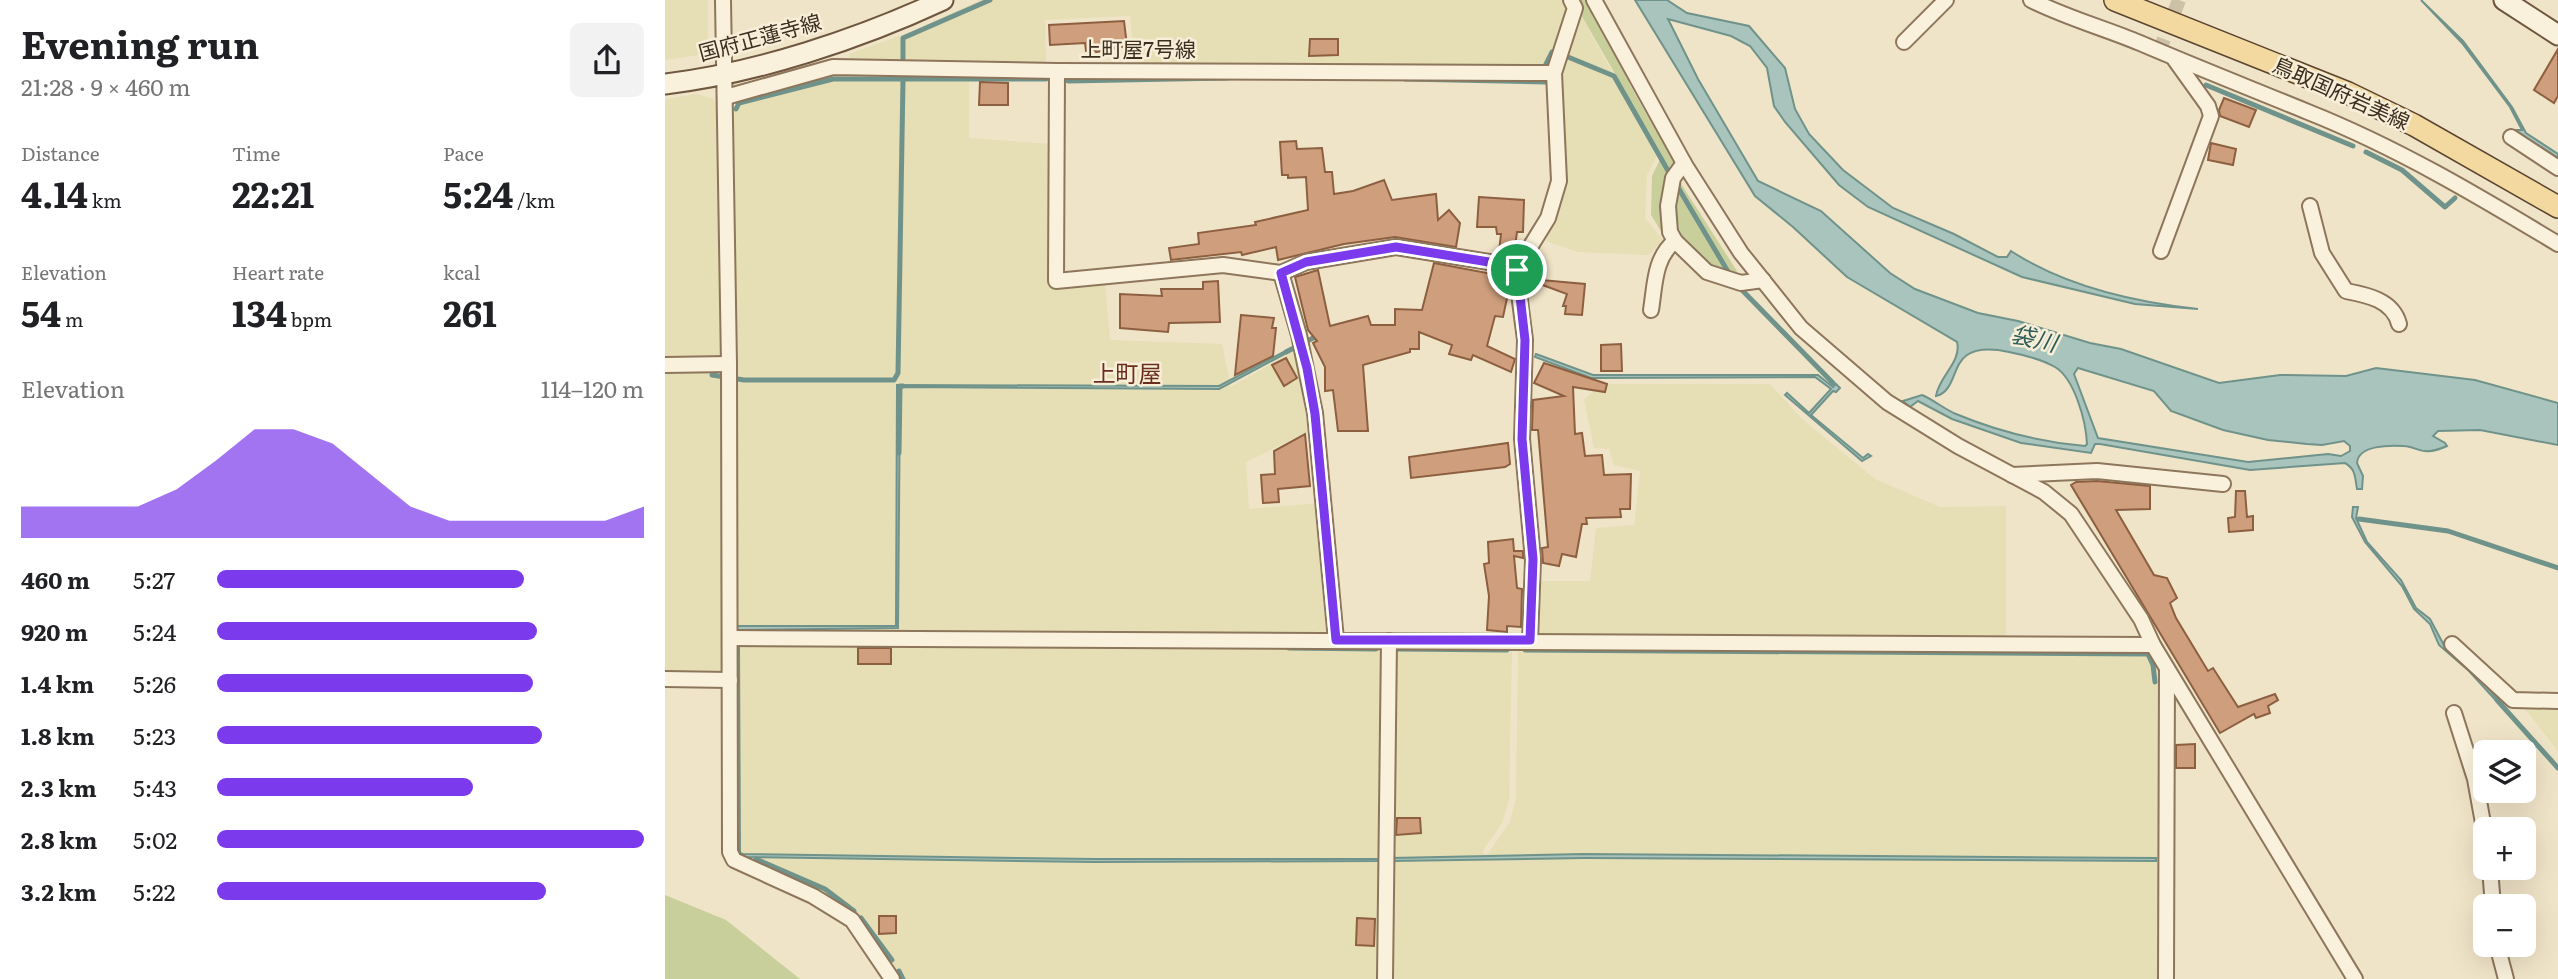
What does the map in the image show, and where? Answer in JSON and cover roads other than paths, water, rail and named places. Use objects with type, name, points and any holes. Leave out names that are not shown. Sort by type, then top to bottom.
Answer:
[{"type":"main road","name":"国府正蓮寺線","points":[[665,84],[726,74],[801,53],[901,20],[943,0]]},
{"type":"main road","name":"鳥取国府岩美線","points":[[2115,0],[2348,93],[2414,125],[2558,207]]},
{"type":"main road","points":[[2504,0],[2558,35]]},
{"type":"street","points":[[723,0],[729,364],[730,852],[734,860],[813,896],[852,920],[892,979]]},
{"type":"street","points":[[1530,640],[1533,559],[1522,439],[1525,340],[1517,270],[1548,218],[1559,181],[1554,73],[1575,8],[1571,0]]},
{"type":"street","points":[[1594,0],[1684,163],[1741,253],[1801,327],[1887,402],[2010,475],[2044,492],[2071,514],[2141,619],[2153,645],[2355,979]]},
{"type":"street","points":[[1904,43],[1946,0]]},
{"type":"street","points":[[2031,0],[2056,13],[2310,112],[2392,149],[2470,191],[2558,244]]},
{"type":"street","points":[[2161,251],[2211,116],[2208,106],[2174,59]]},
{"type":"street","name":"上町屋7号線","points":[[726,97],[833,66],[1057,71],[1554,73]]},
{"type":"street","points":[[1057,71],[1056,281],[1223,265],[1281,273],[1306,262],[1396,247],[1489,262],[1517,270]]},
{"type":"street","points":[[2511,137],[2558,168]]},
{"type":"street","points":[[1684,163],[1673,178],[1668,206],[1670,232],[1675,242],[1707,272],[1741,283],[1763,280]]},
{"type":"street","points":[[2310,206],[2322,253],[2346,291],[2371,296],[2388,306],[2397,314],[2399,324]]},
{"type":"street","points":[[1651,310],[1658,265],[1665,250],[1675,242]]},
{"type":"street","points":[[1281,273],[1301,346],[1315,414],[1336,640]]},
{"type":"street","points":[[665,365],[729,364]]},
{"type":"street","points":[[2010,475],[2097,471],[2223,484]]},
{"type":"street","points":[[730,638],[2153,645]]},
{"type":"street","points":[[1385,979],[1389,641]]},
{"type":"street","points":[[2452,644],[2513,700],[2558,701]]},
{"type":"street","points":[[2166,979],[2167,667]]},
{"type":"street","points":[[665,679],[730,680]]},
{"type":"street","points":[[2454,712],[2475,779],[2482,817]]},
{"type":"street","points":[[2500,957],[2506,979]]},
{"type":"water","name":"袋川","points":[[1635,0],[1667,0],[1687,13],[1749,26],[1785,68],[1795,109],[1809,134],[1843,170],[1893,208],[1954,234],[1998,257],[2007,257],[2011,251],[2054,274],[2101,291],[2198,309],[2135,304],[2022,277],[1868,207],[1839,185],[1785,122],[1774,106],[1767,68],[1750,46],[1731,36],[1668,19],[1698,79],[1758,181],[1821,211],[1890,273],[1915,289],[1978,313],[2121,349],[2219,383],[2280,375],[2346,376],[2376,368],[2475,380],[2558,403],[2558,445],[2480,430],[2438,431],[2433,436],[2447,446],[2436,450],[2422,451],[2407,446],[2391,446],[2376,447],[2363,453],[2357,463],[2363,476],[2362,489],[2357,489],[2353,471],[2345,463],[2250,470],[2100,444],[2095,444],[2091,453],[2021,443],[1952,419],[1918,401],[1910,407],[1903,401],[1922,395],[1952,412],[1987,426],[2035,439],[2085,446],[2087,444],[2082,413],[2074,391],[2062,373],[2050,364],[2015,353],[1982,350],[1972,352],[1962,359],[1947,389],[1936,396],[1956,356],[1957,342],[1847,277],[1755,196]],"holes":[[[2078,368],[2154,391],[2171,411],[2223,430],[2268,440],[2307,444],[2322,445],[2344,441],[2350,446],[2350,451],[2341,456],[2328,454],[2248,462],[2098,438],[2074,374]]]},
{"type":"water","points":[[2421,0],[2463,41],[2512,107],[2526,133],[2558,154],[2558,158],[2515,130],[2522,130],[2510,107],[2462,43]]},
{"type":"water","points":[[1291,348],[1292,350],[1219,389],[902,387],[898,628],[737,630],[737,626],[896,626],[897,385],[1219,386]]},
{"type":"water","points":[[1536,354],[1593,375],[1818,375],[1833,387],[1836,384],[1840,388],[1836,392],[1833,391],[1811,415],[1863,458],[1868,454],[1871,456],[1862,461],[1785,395],[1787,393],[1809,413],[1831,389],[1815,377],[1591,378],[1535,357]]},
{"type":"water","points":[[2353,507],[2358,507],[2356,518],[2367,542],[2401,580],[2416,608],[2430,619],[2446,649],[2474,672],[2500,705],[2469,671],[2439,645],[2430,624],[2414,609],[2402,586],[2365,542],[2352,517]]},
{"type":"water","points":[[736,646],[739,646],[740,853],[743,854],[1095,859],[1379,859],[1094,862],[743,857],[737,854]]},
{"type":"water","points":[[1583,854],[2156,858],[2156,861],[1584,858],[1392,861],[1392,858]]},
{"type":"waterway","points":[[903,59],[903,38],[990,0]]},
{"type":"waterway","points":[[1546,64],[1552,52]]},
{"type":"waterway","points":[[1568,57],[1614,76],[1671,176]]},
{"type":"waterway","points":[[1068,81],[1227,78]]},
{"type":"waterway","points":[[736,109],[739,103],[833,79],[1046,79]]},
{"type":"waterway","points":[[1405,79],[1547,82]]},
{"type":"waterway","points":[[712,375],[744,380],[894,380],[898,373],[903,80]]},
{"type":"waterway","points":[[2206,85],[2353,146]]},
{"type":"waterway","points":[[2366,152],[2402,170],[2445,207],[2455,198]]},
{"type":"waterway","points":[[1676,184],[1730,275]]},
{"type":"waterway","points":[[1738,286],[1833,383]]},
{"type":"waterway","points":[[1286,352],[1317,336]]},
{"type":"waterway","points":[[899,453],[900,386],[903,386]]},
{"type":"waterway","points":[[2359,519],[2448,531],[2558,568]]},
{"type":"waterway","points":[[1289,648],[1376,649]]},
{"type":"waterway","points":[[1398,649],[1507,650]]},
{"type":"waterway","points":[[1525,650],[2148,654],[2153,665],[2155,682]]},
{"type":"waterway","points":[[2497,700],[2558,768]]},
{"type":"waterway","points":[[756,859],[825,889],[854,911]]},
{"type":"waterway","points":[[861,918],[892,960]]},
{"type":"waterway","points":[[899,971],[903,979]]},
{"type":"tunnel","points":[[2159,52],[2179,0]]},
{"type":"district","name":"上町屋","points":[[1127,374]]}]
